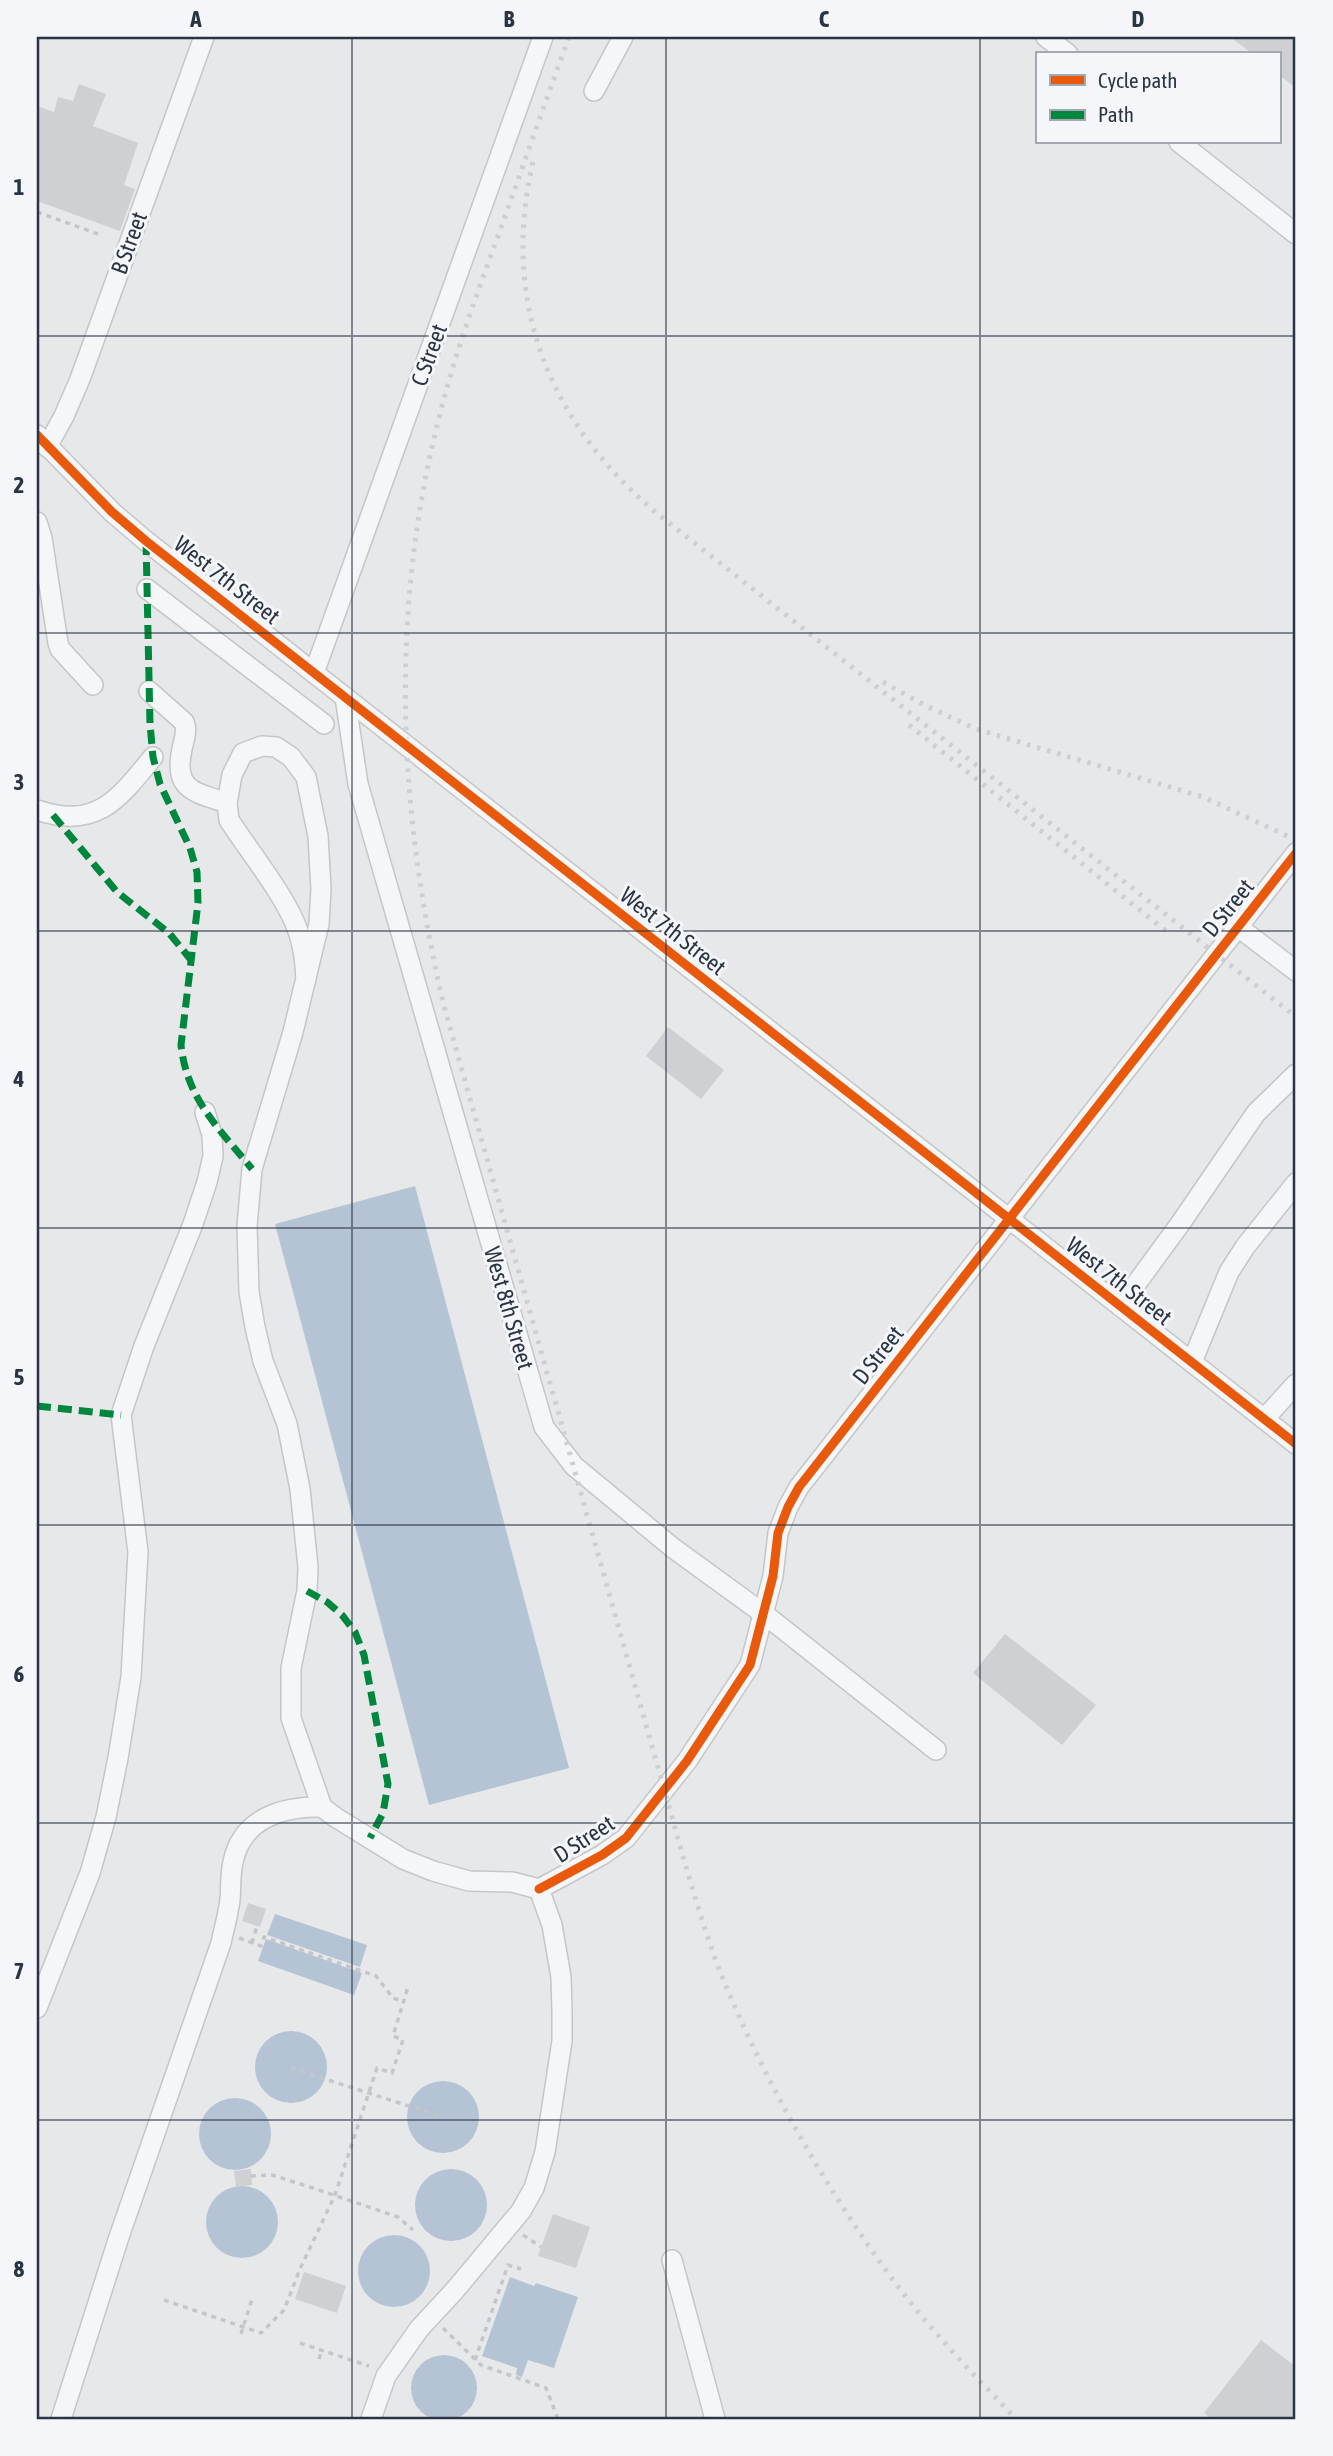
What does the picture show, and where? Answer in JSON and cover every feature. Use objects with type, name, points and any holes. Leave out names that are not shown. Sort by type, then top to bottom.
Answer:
[{"type":"street","name":"B Street","points":[[42,441],[64,416],[80,379],[204,37]]},
{"type":"street","name":"C Street","points":[[314,673],[543,37]]},
{"type":"street","points":[[594,91],[623,37]]},
{"type":"street","points":[[1046,37],[1065,52]]},
{"type":"street","points":[[1182,144],[1296,234]]},
{"type":"street","name":"West 7th Street","points":[[42,441],[112,512],[1296,1444]]},
{"type":"street","points":[[37,522],[60,649],[93,685]]},
{"type":"street","points":[[147,589],[324,724]]},
{"type":"street","points":[[149,691],[184,722],[187,729],[179,769],[181,779],[187,787],[198,793],[227,803]]},
{"type":"street","name":"West 8th Street","points":[[345,697],[358,784],[544,1427],[557,1446],[590,1479],[673,1548],[764,1614],[936,1750]]},
{"type":"street","points":[[306,980],[304,951],[297,928],[286,906],[229,820],[227,803],[236,762],[243,753],[262,746],[276,747],[291,757],[306,777],[318,836],[321,889],[319,925],[306,980],[252,1169],[247,1259],[248,1292],[255,1327],[263,1361],[287,1424],[300,1489],[308,1567],[307,1591],[291,1668],[291,1718],[322,1807]]},
{"type":"street","points":[[37,810],[73,817],[91,815],[125,792],[153,758]]},
{"type":"street","name":"D Street","points":[[538,1889],[626,1839],[687,1761],[750,1665],[773,1576],[778,1532],[799,1487],[1296,853]]},
{"type":"street","points":[[1238,927],[1296,971]]},
{"type":"street","points":[[1120,1306],[1256,1114],[1296,1074]]},
{"type":"street","points":[[37,2008],[90,1873],[106,1817],[118,1758],[131,1677],[138,1552],[121,1415],[193,1224],[206,1182],[213,1156],[212,1135],[205,1112]]},
{"type":"street","points":[[1192,1362],[1229,1272],[1245,1247],[1296,1183]]},
{"type":"street","points":[[1264,1419],[1296,1384]]},
{"type":"street","points":[[61,2419],[115,2250],[223,1933],[230,1900],[233,1859],[246,1835],[257,1824],[282,1810],[298,1807],[322,1807],[403,1859],[433,1871],[469,1881],[512,1882],[538,1889],[552,1925],[561,1977],[562,2041],[545,2152],[534,2188],[521,2211],[419,2329],[386,2376],[371,2419]]},
{"type":"street","points":[[672,2260],[715,2419]]},
{"type":"path","points":[[37,212],[98,234]]},
{"type":"path","points":[[252,1943],[257,1926]]},
{"type":"path","points":[[223,1933],[261,1946],[264,1937],[376,1976],[393,1998],[404,2002]]},
{"type":"path","points":[[163,2300],[261,2333],[284,2310],[335,2195],[377,2068],[392,2073],[403,2040],[393,2036],[408,1987]]},
{"type":"path","points":[[291,2068],[443,2117]]},
{"type":"path","points":[[251,2176],[272,2175],[335,2195],[398,2217],[413,2230]]},
{"type":"path","points":[[475,2360],[508,2265],[522,2269]]},
{"type":"path","points":[[241,2334],[253,2296]]},
{"type":"path","points":[[431,2316],[481,2365],[547,2388],[558,2419]]},
{"type":"path","points":[[300,2343],[371,2366],[386,2376]]},
{"type":"path","points":[[319,2360],[322,2350]]},
{"type":"water","points":[[415,1186],[569,1768],[429,1805],[275,1224]]},
{"type":"water","points":[[275,1914],[367,1945],[360,1967],[267,1935]]},
{"type":"water","points":[[266,1939],[362,1973],[354,1995],[258,1961]]},
{"type":"water","points":[[291,2031],[311,2037],[321,2047],[327,2067],[321,2087],[311,2097],[291,2103],[271,2097],[261,2087],[255,2067],[261,2047],[271,2037]]},
{"type":"water","points":[[443,2081],[463,2087],[473,2097],[479,2117],[473,2137],[463,2147],[443,2153],[423,2147],[413,2137],[407,2117],[413,2097],[423,2087]]},
{"type":"water","points":[[235,2098],[255,2104],[265,2114],[271,2134],[265,2154],[255,2164],[235,2170],[215,2164],[205,2154],[199,2134],[205,2114],[215,2104]]},
{"type":"water","points":[[451,2169],[471,2175],[481,2185],[487,2205],[481,2225],[471,2235],[451,2241],[431,2235],[421,2225],[415,2205],[421,2185],[431,2175]]},
{"type":"water","points":[[242,2186],[262,2192],[272,2202],[278,2222],[272,2242],[262,2252],[242,2258],[222,2252],[212,2242],[206,2222],[212,2202],[222,2192]]},
{"type":"water","points":[[394,2235],[414,2241],[424,2251],[430,2271],[424,2291],[414,2301],[394,2307],[374,2301],[364,2291],[358,2271],[364,2251],[374,2241]]},
{"type":"water","points":[[510,2277],[578,2297],[554,2368],[528,2360],[522,2377],[516,2375],[517,2368],[482,2356]]},
{"type":"water","points":[[444,2355],[457,2357],[472,2370],[477,2388],[475,2401],[462,2416],[444,2421],[431,2419],[416,2406],[411,2388],[413,2375],[426,2360]]},
{"type":"building","points":[[1230,37],[1296,37],[1296,88],[1280,76],[1280,52],[1250,52]]},
{"type":"building","points":[[79,84],[106,94],[93,126],[138,143],[124,185],[135,189],[120,231],[37,201],[37,106],[54,112],[58,97],[73,101]]},
{"type":"building","points":[[668,1027],[724,1070],[701,1099],[646,1056]]},
{"type":"building","points":[[1005,1634],[1096,1705],[1062,1745],[973,1673]]},
{"type":"building","points":[[248,1903],[266,1909],[260,1927],[242,1921]]},
{"type":"building","points":[[251,2169],[252,2185],[236,2187],[234,2171]]},
{"type":"building","points":[[553,2214],[590,2227],[576,2268],[538,2256]]},
{"type":"building","points":[[304,2272],[346,2286],[337,2313],[295,2299]]},
{"type":"building","points":[[1261,2340],[1296,2367],[1296,2419],[1212,2419],[1204,2413]]},
{"type":"railway","points":[[569,37],[462,338],[442,406],[425,481],[413,556],[407,631],[406,706],[416,856],[428,931],[444,1006],[684,1860],[721,1975],[782,2104],[823,2176],[869,2246],[922,2317],[1016,2419]]},
{"type":"railway","points":[[533,162],[524,214],[523,264],[530,312],[543,358],[563,401],[589,442],[621,480],[659,515],[1296,1017]]},
{"type":"railway","points":[[883,682],[976,729],[1203,797],[1296,840]]},
{"type":"railway","points":[[909,725],[1171,935]]},
{"type":"marked path","points":[[146,541],[153,757],[160,784],[190,848],[197,872],[198,903],[181,1045],[184,1064],[197,1098],[206,1112],[252,1169]]},
{"type":"marked path","points":[[53,815],[117,892],[169,933],[191,960]]},
{"type":"marked path","points":[[37,1406],[121,1415]]},
{"type":"marked path","points":[[307,1591],[327,1602],[342,1615],[355,1632],[364,1655],[388,1784],[383,1813],[370,1838]]},
{"type":"cycle path","points":[[37,435],[112,512],[146,541],[1296,1444]]},
{"type":"cycle path","points":[[539,1889],[602,1855],[626,1838],[687,1761],[750,1665],[773,1576],[778,1533],[799,1487],[1296,853]]}]
